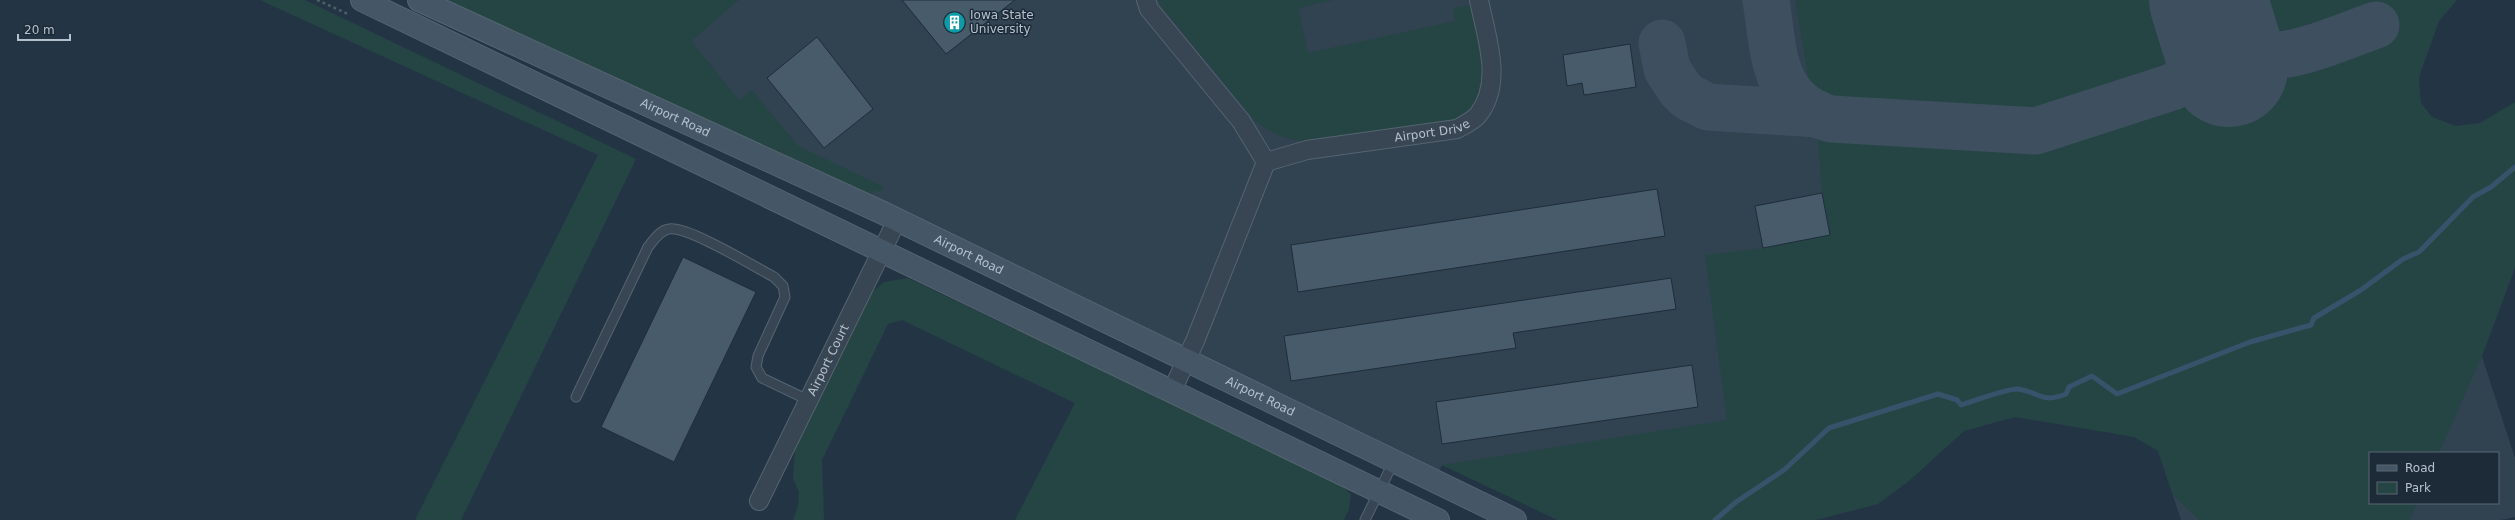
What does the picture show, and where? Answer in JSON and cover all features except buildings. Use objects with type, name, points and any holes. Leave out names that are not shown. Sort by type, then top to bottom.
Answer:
[{"type":"main road","points":[[362,0],[1172,390],[1438,520]]},
{"type":"main road","name":"Airport Road","points":[[419,0],[898,220],[1515,520]]},
{"type":"street","points":[[1146,0],[1149,9],[1242,121],[1266,162],[1187,360],[1172,390]]},
{"type":"street","name":"Airport Drive","points":[[1266,162],[1307,150],[1457,128],[1477,116],[1490,96],[1492,70],[1479,0]]},
{"type":"street","name":"Airport Court","points":[[759,501],[898,220]]},
{"type":"lane","points":[[576,397],[648,247],[658,235],[668,229],[685,231],[774,277],[783,286],[785,296],[758,356],[756,367],[762,378],[808,400]]},
{"type":"lane","points":[[1365,520],[1394,461]]},
{"type":"shaded area","points":[[441,0],[2366,0],[2515,458],[2515,517],[2501,520],[2181,520],[2125,351],[1558,520],[1442,465],[1439,472]]},
{"type":"green space","points":[[260,0],[305,0],[636,159],[461,520],[415,520],[598,155]]},
{"type":"green space","points":[[441,0],[739,0],[691,41],[739,100],[752,90],[798,146],[884,187],[880,192],[874,190],[872,194],[866,195]]},
{"type":"green space","points":[[1159,0],[1333,0],[1298,8],[1308,53],[1455,21],[1453,8],[1472,5],[1484,58],[1484,88],[1479,98],[1469,110],[1456,120],[1312,142],[1296,140],[1276,134],[1256,122],[1161,6]]},
{"type":"green space","points":[[1795,0],[2178,0],[2195,52],[2169,72],[2036,117],[1837,105],[1811,92]]},
{"type":"green space","points":[[2239,0],[2457,0],[2439,21],[2419,77],[2421,103],[2432,117],[2456,126],[2480,123],[2515,102],[2515,268],[2482,356],[2439,452],[2369,452],[2369,504],[2417,504],[2410,520],[2199,520],[2173,495],[2158,451],[2134,437],[2015,417],[1964,431],[1910,480],[1878,504],[1816,520],[1558,520],[1442,465],[1727,420],[1705,255],[1763,248],[1830,235],[1822,193],[1818,138],[2042,149],[2381,45],[2371,16],[2281,45],[2253,43]]},
{"type":"green space","points":[[908,278],[1342,485],[1351,495],[1349,509],[1344,520],[1015,520],[1075,403],[902,320],[888,324],[822,460],[824,520],[793,520],[798,506],[799,492],[793,479],[795,450],[872,292],[884,282]]},
{"type":"waterway","points":[[1715,520],[1736,502],[1784,470],[1829,428],[1938,394],[1957,400],[1961,405],[2013,389],[2025,390],[2046,398],[2051,398],[2066,394],[2069,387],[2092,376],[2117,394],[2250,342],[2311,325],[2314,318],[2361,290],[2403,259],[2419,252],[2473,197],[2491,187],[2515,167]]},
{"type":"taxiway","points":[[1766,0],[1774,56],[1779,72],[1786,87],[1797,100],[1811,111],[1831,119],[2036,131],[2172,87],[2181,82],[2195,70],[2205,56],[2217,30],[2248,50],[2262,54],[2280,55],[2308,49],[2376,25]]},
{"type":"taxiway","points":[[1662,43],[1667,69],[1680,89],[1688,97],[1708,107],[1818,114]]},
{"type":"runway","points":[[2208,0],[2229,68]]},
{"type":"place","name":"Iowa State University","points":[[954,22]]}]
